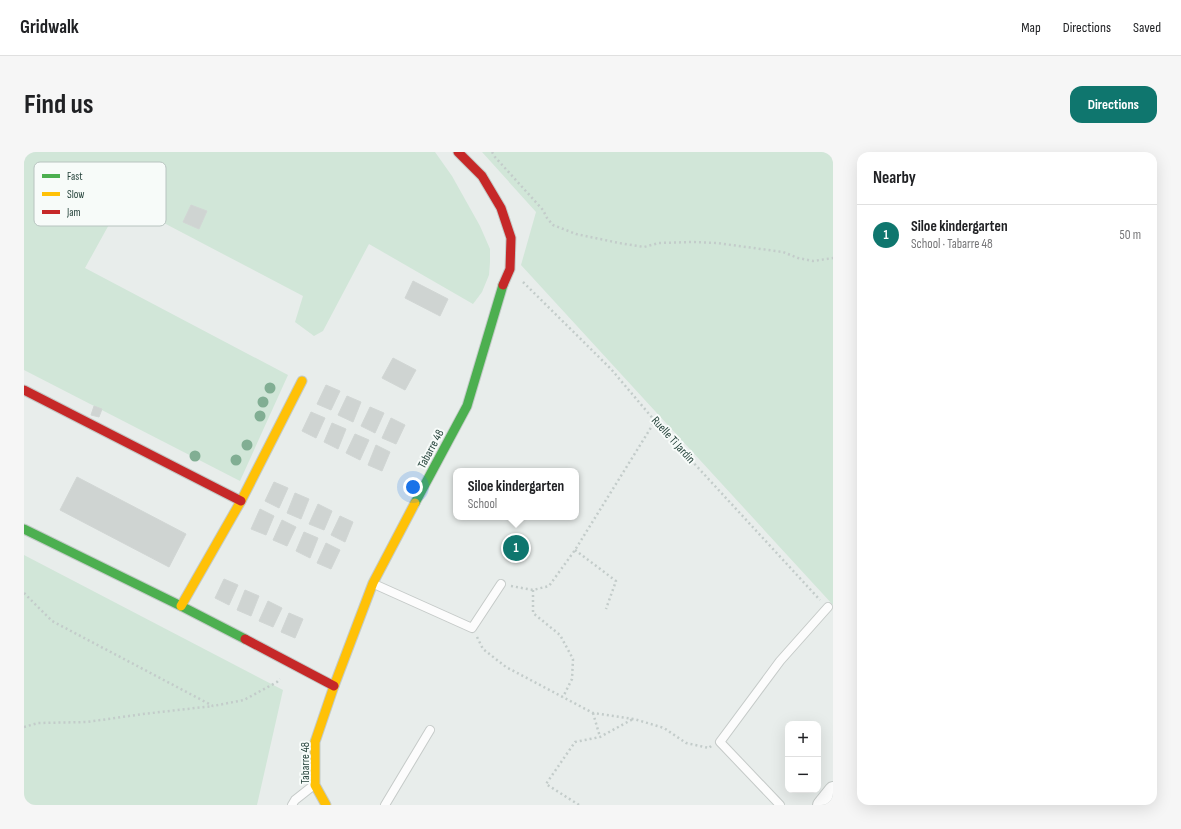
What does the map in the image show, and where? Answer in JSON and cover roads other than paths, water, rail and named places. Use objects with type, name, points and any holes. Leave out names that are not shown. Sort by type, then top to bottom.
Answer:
[{"type":"street","name":"Tabarre 48","points":[[326,805],[315,785],[315,742],[334,686],[373,583],[467,406],[504,281],[510,269],[511,238],[501,208],[482,176],[458,152]]},
{"type":"street","points":[[181,606],[241,501],[302,381]]},
{"type":"street","points":[[24,390],[241,501]]},
{"type":"street","points":[[24,529],[181,606],[334,686]]},
{"type":"street","points":[[821,805],[833,790]]},
{"type":"lane","points":[[373,583],[472,628],[501,584]]},
{"type":"lane","points":[[780,805],[720,742],[780,661],[828,607]]},
{"type":"lane","points":[[385,805],[430,730]]},
{"type":"lane","points":[[292,805],[295,800],[315,785]]},
{"type":"place","name":"Siloe kindergarten","points":[[516,548]]}]
